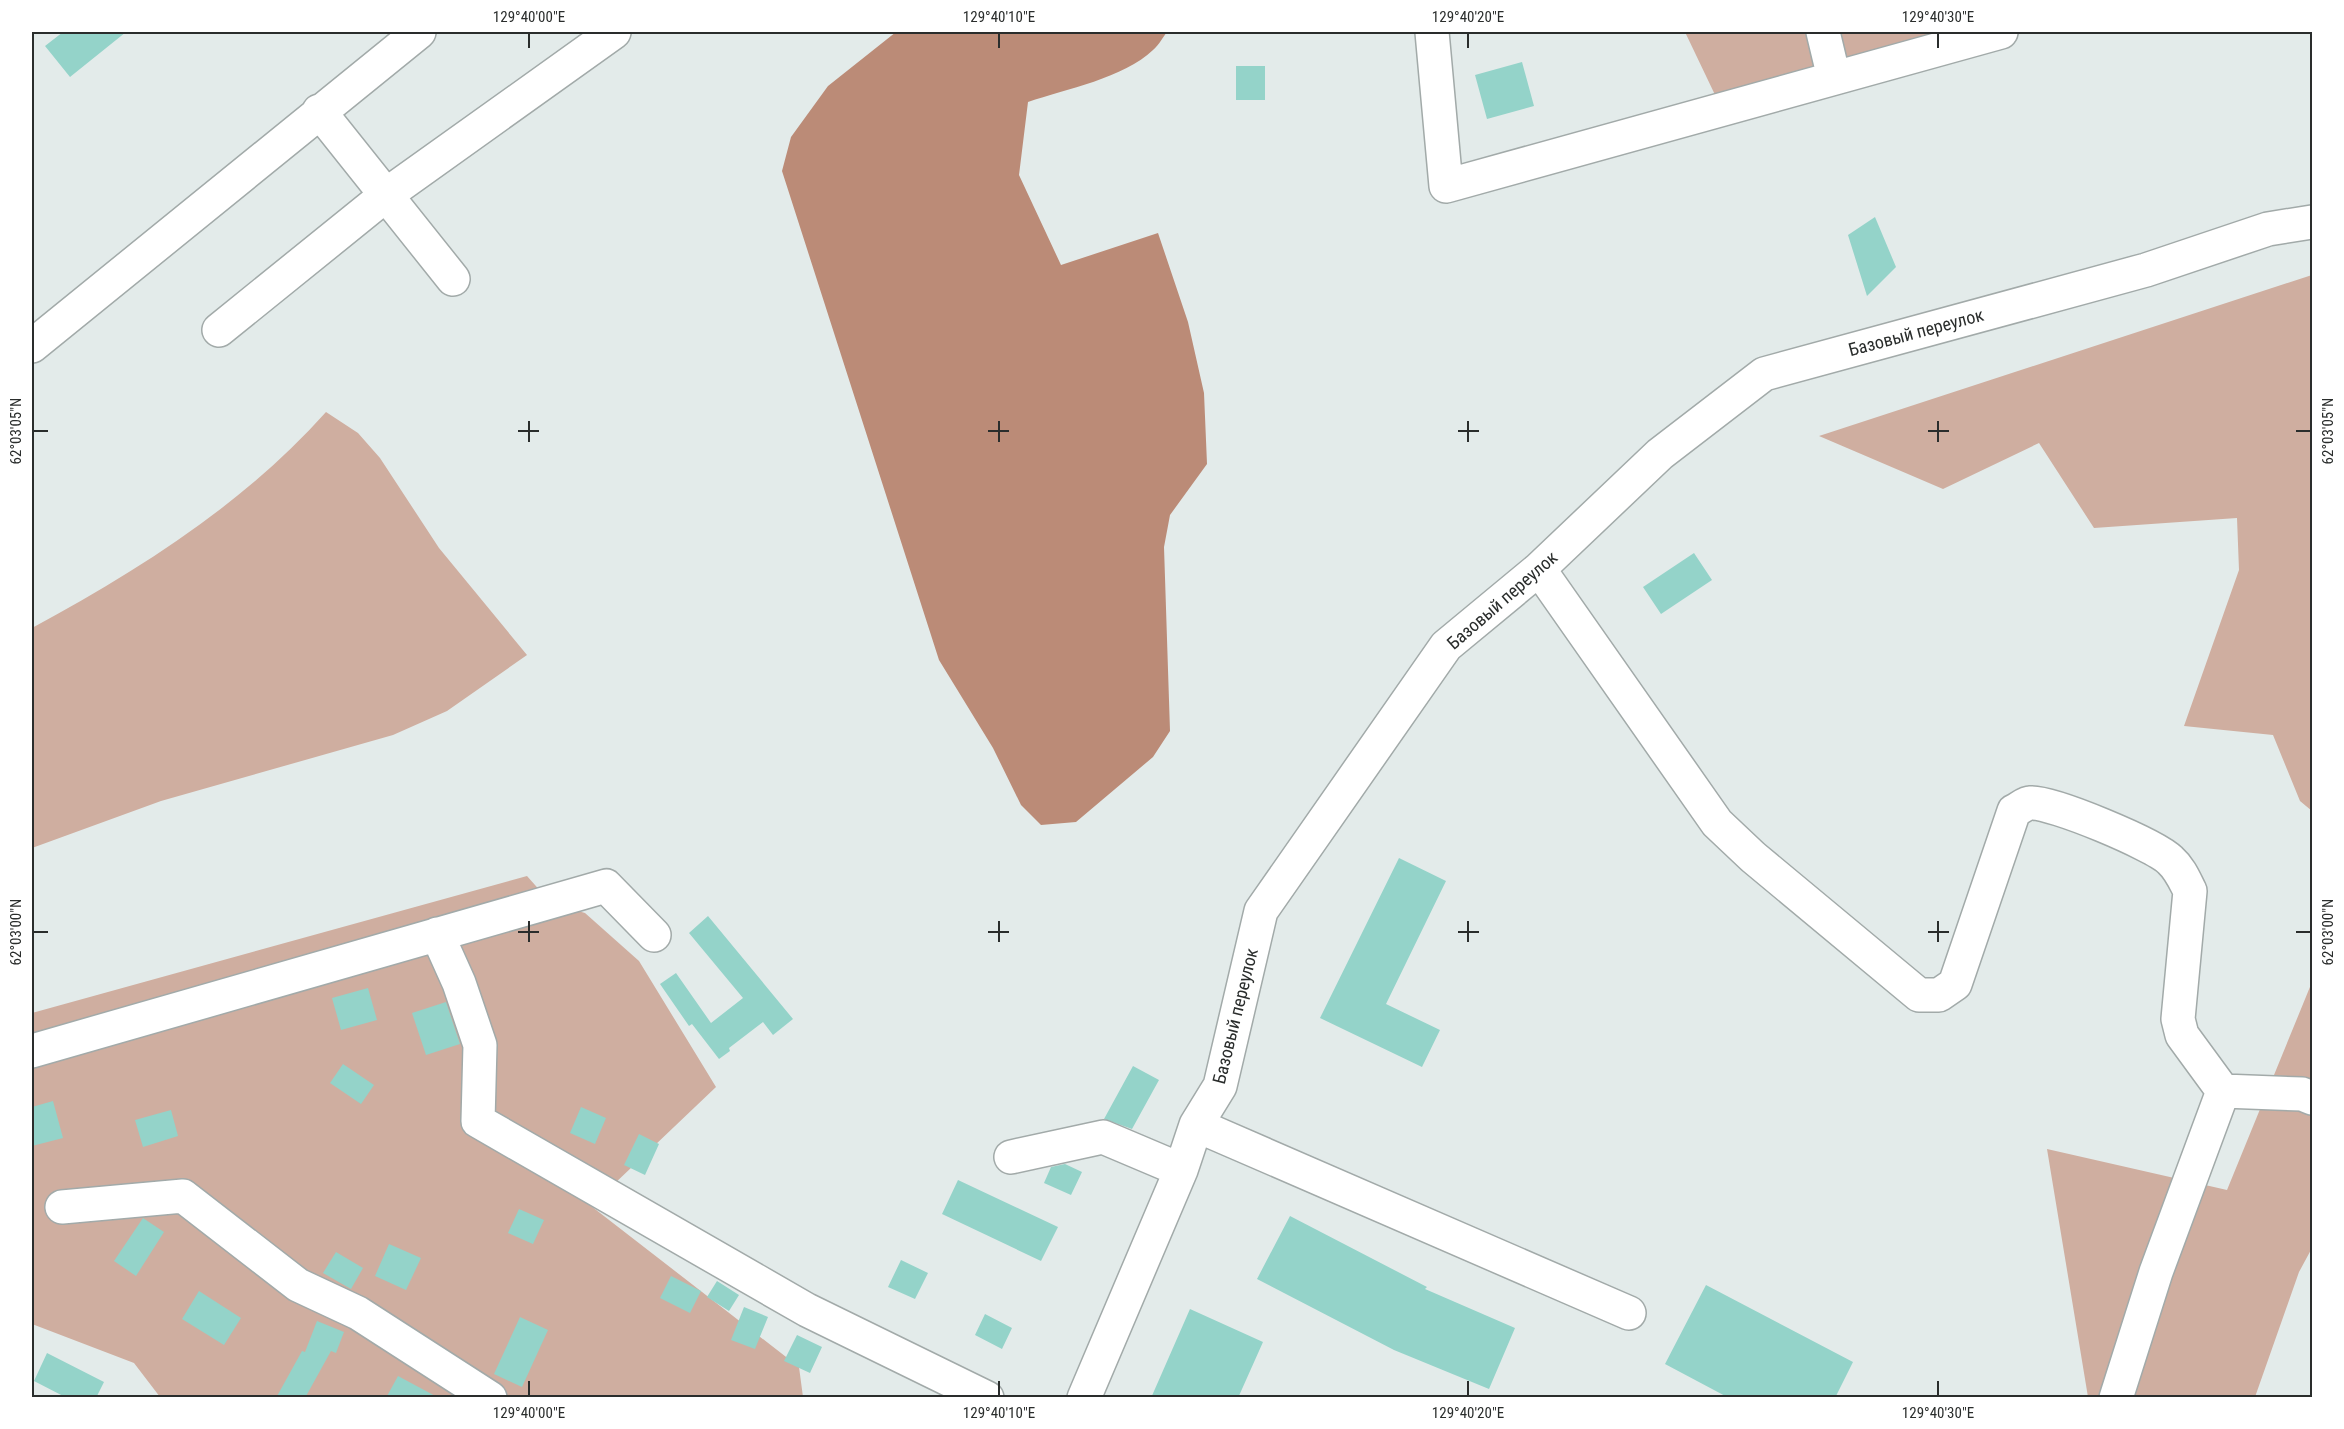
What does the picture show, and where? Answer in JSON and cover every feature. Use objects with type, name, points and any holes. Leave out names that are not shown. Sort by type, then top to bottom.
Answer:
[{"type":"street","points":[[32,346],[418,32]]},
{"type":"street","points":[[219,330],[386,195],[614,32]]},
{"type":"street","points":[[1432,32],[1446,186],[2001,32]]},
{"type":"street","points":[[1823,32],[1834,78]]},
{"type":"street","points":[[319,111],[453,279]]},
{"type":"street","name":"Базовый переулок","points":[[1084,1398],[1181,1170],[1196,1125],[1220,1086],[1261,910],[1446,646],[1539,569],[1660,454],[1764,374],[2146,270],[2268,229],[2313,222]]},
{"type":"street","points":[[1539,569],[1717,823],[1762,865],[1919,995],[1939,995],[1955,984],[2014,812],[2029,803],[2047,806],[2151,845],[2182,872],[2190,891],[2178,1019],[2182,1035],[2223,1091]]},
{"type":"street","points":[[32,1051],[606,886],[654,935]]},
{"type":"street","points":[[437,934],[459,983],[480,1045],[477,1121],[807,1310],[987,1398]]},
{"type":"street","points":[[2223,1091],[2302,1094],[2313,1098]]},
{"type":"street","points":[[2116,1398],[2156,1272],[2223,1091]]},
{"type":"street","points":[[1196,1125],[1629,1313]]},
{"type":"street","points":[[1011,1157],[1103,1137],[1181,1170]]},
{"type":"street","points":[[62,1207],[183,1196],[298,1285],[358,1313],[490,1398]]},
{"type":"shaded area","points":[[896,32],[1167,32],[1153,50],[1127,68],[1094,82],[1028,102],[1019,175],[1061,265],[1158,233],[1188,322],[1204,393],[1207,464],[1170,515],[1164,547],[1170,731],[1153,757],[1076,822],[1041,825],[1021,805],[993,748],[939,660],[782,171],[791,137],[828,86]]},
{"type":"shaded area","points":[[1685,32],[1958,32],[1717,99]]},
{"type":"shaded area","points":[[2312,275],[2312,811],[2300,801],[2273,735],[2184,726],[2239,570],[2237,518],[2094,528],[2039,443],[1943,489],[1819,436]]},
{"type":"shaded area","points":[[326,412],[358,433],[380,458],[439,548],[527,655],[447,711],[393,735],[161,801],[32,848],[32,628],[112,583],[188,533],[261,476]]},
{"type":"shaded area","points":[[527,876],[551,903],[585,913],[639,961],[716,1087],[591,1206],[799,1367],[803,1397],[160,1397],[134,1363],[32,1324],[32,1013]]},
{"type":"shaded area","points":[[2312,982],[2312,1248],[2299,1272],[2255,1397],[2088,1397],[2047,1149],[2227,1190]]},
{"type":"building","points":[[63,32],[126,32],[70,77],[45,46]]},
{"type":"building","points":[[1522,62],[1534,106],[1487,119],[1475,75]]},
{"type":"building","points":[[1236,66],[1265,66],[1265,100],[1236,100]]},
{"type":"building","points":[[1875,217],[1896,267],[1867,296],[1848,235]]},
{"type":"building","points":[[1694,553],[1712,580],[1661,614],[1643,587]]},
{"type":"building","points":[[1399,858],[1446,881],[1386,1004],[1440,1030],[1422,1067],[1320,1018]]},
{"type":"building","points":[[708,916],[793,1019],[773,1035],[763,1022],[729,1048],[730,1051],[719,1059],[692,1024],[689,1026],[660,984],[676,973],[711,1023],[743,998],[689,933]]},
{"type":"building","points":[[368,988],[377,1020],[341,1030],[332,998]]},
{"type":"building","points":[[446,1002],[460,1044],[426,1055],[412,1013]]},
{"type":"building","points":[[343,1064],[374,1085],[361,1104],[330,1083]]},
{"type":"building","points":[[1133,1066],[1159,1080],[1132,1129],[1104,1119]]},
{"type":"building","points":[[53,1101],[63,1138],[32,1146],[32,1107]]},
{"type":"building","points":[[581,1107],[606,1118],[595,1144],[570,1133]]},
{"type":"building","points":[[171,1110],[178,1136],[143,1147],[135,1120]]},
{"type":"building","points":[[639,1134],[659,1144],[645,1175],[624,1165]]},
{"type":"building","points":[[1065,1164],[1082,1172],[1071,1195],[1044,1183],[1051,1167]]},
{"type":"building","points":[[958,1180],[1058,1227],[1041,1261],[942,1214]]},
{"type":"building","points":[[519,1209],[544,1220],[533,1244],[508,1233]]},
{"type":"building","points":[[1290,1216],[1427,1287],[1425,1289],[1515,1328],[1489,1389],[1394,1350],[1257,1279]]},
{"type":"building","points":[[143,1218],[164,1232],[136,1276],[114,1261]]},
{"type":"building","points":[[389,1244],[421,1258],[406,1290],[375,1276]]},
{"type":"building","points":[[336,1252],[363,1268],[351,1289],[323,1273]]},
{"type":"building","points":[[901,1260],[928,1273],[915,1299],[888,1287]]},
{"type":"building","points":[[671,1276],[701,1291],[690,1313],[660,1298]]},
{"type":"building","points":[[717,1281],[739,1295],[729,1311],[707,1297]]},
{"type":"building","points":[[1706,1285],[1853,1362],[1835,1398],[1729,1398],[1665,1364]]},
{"type":"building","points":[[199,1291],[241,1318],[224,1345],[182,1319]]},
{"type":"building","points":[[744,1307],[768,1317],[755,1349],[731,1340]]},
{"type":"building","points":[[1190,1309],[1263,1342],[1238,1398],[1151,1398]]},
{"type":"building","points":[[985,1314],[1012,1328],[1002,1349],[975,1335]]},
{"type":"building","points":[[520,1317],[548,1330],[522,1387],[494,1374]]},
{"type":"building","points":[[317,1321],[344,1332],[336,1353],[331,1351],[305,1398],[276,1398],[302,1351],[305,1352]]},
{"type":"building","points":[[797,1335],[822,1347],[810,1373],[784,1361]]},
{"type":"building","points":[[47,1353],[104,1382],[96,1398],[67,1398],[34,1381]]},
{"type":"building","points":[[398,1376],[439,1398],[386,1398]]}]
